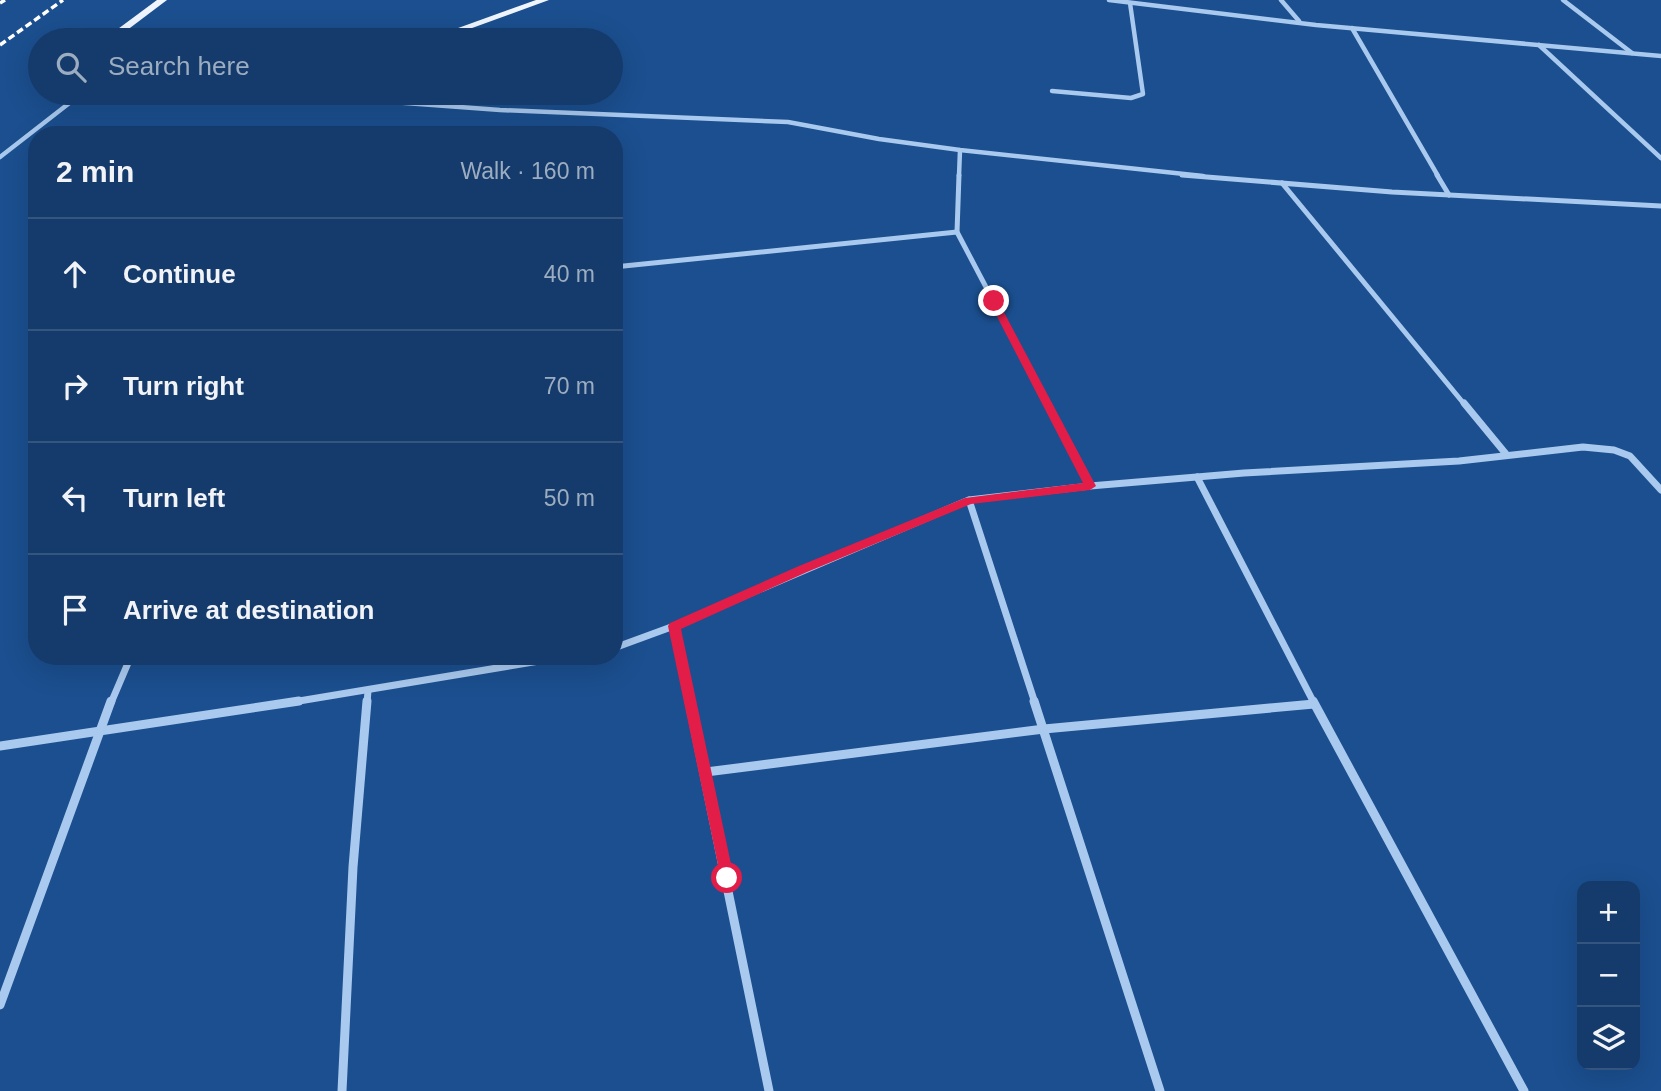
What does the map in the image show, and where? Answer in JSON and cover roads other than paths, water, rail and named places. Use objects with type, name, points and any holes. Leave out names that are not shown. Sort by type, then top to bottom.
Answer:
[{"type":"main road","points":[[124,28],[163,0]]},
{"type":"main road","points":[[464,28],[545,0]]},
{"type":"street","points":[[1109,0],[1194,12],[1661,56]]},
{"type":"street","points":[[1281,0],[1299,22]]},
{"type":"street","points":[[1563,0],[1632,53]]},
{"type":"street","points":[[1052,91],[1131,98],[1143,94],[1130,3]]},
{"type":"street","points":[[1352,28],[1448,195]]},
{"type":"street","points":[[1539,45],[1661,158]]},
{"type":"street","points":[[38,126],[64,105]]},
{"type":"street","points":[[432,105],[788,122],[879,139],[960,150],[1282,183],[1661,206]]},
{"type":"street","points":[[0,157],[28,134]]},
{"type":"street","points":[[960,150],[957,232],[1090,486]]},
{"type":"street","points":[[1282,183],[1506,454]]},
{"type":"street","points":[[623,266],[957,232]]},
{"type":"street","points":[[623,645],[674,626],[969,500],[1090,486],[1459,461],[1583,447],[1614,450],[1630,456],[1661,490]]},
{"type":"street","points":[[1197,477],[1314,704],[1524,1091]]},
{"type":"street","points":[[969,500],[1160,1091]]},
{"type":"street","points":[[674,626],[706,772],[769,1091]]},
{"type":"street","points":[[0,1004],[100,730],[127,665]]},
{"type":"street","points":[[0,746],[368,691],[517,665]]},
{"type":"street","points":[[342,1091],[353,867],[368,691]]},
{"type":"street","points":[[706,772],[1044,729],[1314,704]]},
{"type":"railway","points":[[0,3],[5,0]]},
{"type":"railway","points":[[0,45],[63,0]]}]
